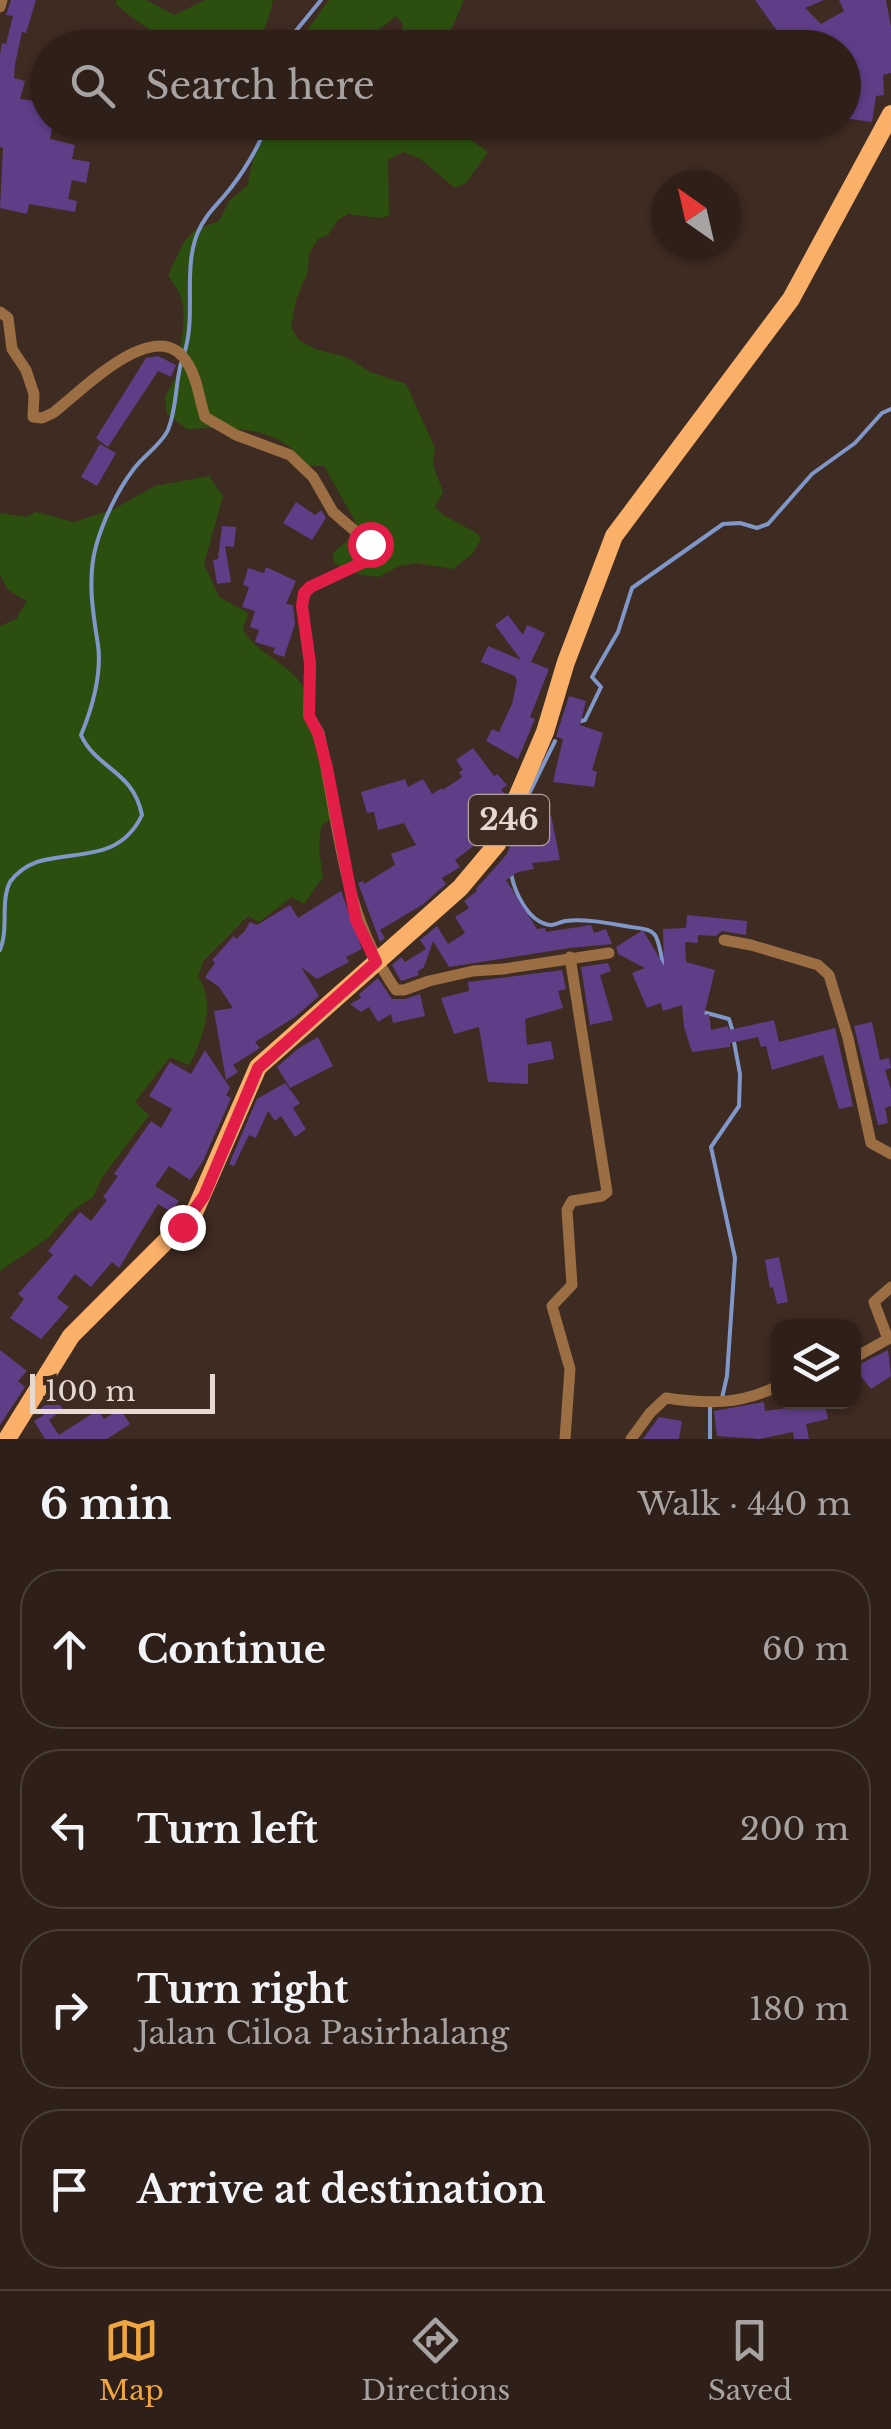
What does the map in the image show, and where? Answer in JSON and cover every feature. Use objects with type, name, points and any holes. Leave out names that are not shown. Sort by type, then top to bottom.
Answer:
[{"type":"main road","name":"246","points":[[7,1439],[71,1336],[194,1214],[258,1068],[460,888],[497,844],[545,732],[572,646],[614,536],[791,299],[891,114]]},
{"type":"street","points":[[0,312],[8,318],[12,348],[30,378],[33,417],[53,413],[135,350],[162,344],[175,348],[192,371],[204,416],[290,456],[313,477],[332,512],[370,544],[366,561],[310,587],[304,593],[302,606],[310,663],[309,716],[327,768],[356,920],[376,962],[398,992],[473,970],[609,953]]},
{"type":"street","points":[[724,940],[750,944],[818,966],[829,975],[848,1038],[870,1138],[875,1148],[891,1154]]},
{"type":"street","points":[[566,1439],[570,1369],[552,1306],[572,1285],[567,1210],[572,1201],[607,1192],[570,956]]},
{"type":"street","points":[[861,1354],[888,1340],[874,1302],[891,1287]]},
{"type":"street","points":[[631,1439],[666,1398],[713,1404],[756,1398],[771,1390]]},
{"type":"green space","points":[[116,0],[146,0],[175,15],[205,0],[273,0],[263,30],[151,30],[116,4]]},
{"type":"green space","points":[[329,0],[464,0],[451,30],[402,30],[403,24],[396,16],[378,30],[307,30]]},
{"type":"green space","points":[[471,140],[488,152],[466,183],[455,188],[419,158],[403,152],[388,160],[389,216],[348,214],[338,220],[328,235],[318,239],[309,254],[308,271],[296,300],[291,327],[299,340],[315,349],[346,357],[370,372],[406,384],[435,448],[433,465],[443,492],[435,507],[481,539],[472,554],[453,569],[416,563],[399,566],[379,577],[357,574],[334,563],[333,553],[355,533],[355,521],[324,466],[306,466],[295,452],[268,435],[236,429],[187,429],[167,414],[165,397],[182,365],[177,356],[184,319],[181,297],[168,275],[184,242],[195,230],[219,221],[229,201],[248,185],[261,143]]},
{"type":"green space","points":[[209,476],[223,496],[204,564],[219,597],[248,613],[243,630],[250,639],[292,673],[305,690],[331,819],[321,826],[323,877],[304,904],[292,897],[259,922],[248,916],[204,960],[198,976],[206,997],[206,1019],[191,1062],[188,1065],[170,1057],[135,1102],[149,1115],[101,1179],[93,1197],[72,1211],[48,1238],[0,1271],[0,626],[16,619],[27,601],[8,590],[0,575],[0,513],[26,517],[36,512],[74,522],[112,510],[155,486]]},
{"type":"building","points":[[11,0],[36,0],[26,33],[22,32],[14,78],[25,81],[20,99],[30,100],[30,140],[75,145],[72,159],[90,162],[86,183],[72,180],[68,199],[77,201],[75,212],[29,204],[27,214],[0,208],[0,54],[13,16],[6,15]]},
{"type":"building","points":[[755,0],[824,0],[805,8],[821,24],[844,11],[839,0],[886,0],[891,27],[891,73],[883,75],[884,95],[876,96],[872,122],[861,120],[861,30],[777,30]]},
{"type":"building","points":[[158,356],[176,365],[171,377],[158,371],[108,447],[96,438],[146,358]]},
{"type":"building","points":[[100,444],[116,453],[97,486],[81,477]]},
{"type":"building","points":[[296,502],[315,515],[321,510],[326,518],[312,540],[283,523]]},
{"type":"building","points":[[222,526],[236,527],[234,547],[225,546],[231,582],[217,584],[213,560],[218,559]]},
{"type":"building","points":[[266,567],[296,581],[286,604],[293,605],[295,624],[284,657],[273,653],[275,648],[255,642],[259,630],[250,627],[255,611],[242,607],[249,587],[243,585],[248,568],[264,573]]},
{"type":"building","points":[[508,615],[523,635],[527,625],[545,633],[531,662],[549,669],[530,717],[535,719],[518,759],[486,741],[492,729],[499,732],[517,681],[515,676],[481,662],[488,646],[521,660],[495,625]]},
{"type":"building","points":[[569,696],[586,701],[580,725],[603,733],[592,770],[597,772],[594,787],[553,782],[563,739],[556,737]]},
{"type":"building","points":[[473,748],[494,776],[497,774],[507,785],[501,790],[505,794],[503,799],[483,813],[488,819],[476,827],[484,838],[455,860],[460,867],[442,878],[446,884],[422,905],[380,930],[385,938],[380,942],[358,883],[364,884],[395,865],[391,854],[416,845],[404,823],[378,830],[374,812],[367,813],[361,792],[405,779],[408,787],[423,779],[432,794],[443,790],[462,777],[459,772],[463,770],[456,760]]},
{"type":"building","points":[[551,815],[560,860],[532,863],[534,869],[518,872],[506,880],[537,929],[545,928],[546,932],[591,925],[594,933],[606,929],[612,944],[449,967],[433,941],[419,975],[401,981],[392,965],[401,957],[405,962],[426,949],[420,940],[437,926],[448,944],[465,933],[455,917],[469,908],[464,901],[507,854],[517,828],[524,827],[523,818]]},
{"type":"building","points":[[341,891],[362,949],[346,957],[349,962],[317,979],[301,967],[319,996],[295,1017],[255,1042],[260,1048],[233,1065],[238,1072],[226,1080],[214,1011],[233,1008],[219,987],[205,977],[215,963],[212,960],[250,922],[257,925],[290,905],[298,918]]},
{"type":"building","points":[[687,915],[747,921],[746,935],[722,931],[716,936],[698,935],[698,943],[685,942],[686,962],[715,970],[704,1015],[709,1014],[711,1030],[774,1020],[779,1042],[835,1028],[853,1106],[839,1109],[823,1055],[772,1070],[766,1046],[761,1047],[758,1037],[730,1043],[730,1047],[692,1052],[682,1005],[663,1011],[661,1003],[647,1008],[632,973],[645,968],[618,954],[616,947],[643,930],[664,966],[663,929],[686,928]]},
{"type":"building","points":[[608,963],[611,971],[600,975],[613,1020],[590,1025],[581,967]]},
{"type":"building","points":[[562,970],[566,989],[558,991],[563,1008],[525,1019],[527,1045],[551,1041],[554,1059],[528,1064],[528,1084],[488,1082],[479,1027],[454,1034],[441,998],[469,991],[468,982]]},
{"type":"building","points":[[378,978],[392,999],[420,994],[425,1016],[393,1023],[391,1014],[378,1022],[369,1007],[361,1012],[350,1004],[361,998],[359,994]]},
{"type":"building","points":[[872,1022],[880,1060],[889,1058],[891,1068],[885,1070],[891,1090],[891,1106],[885,1108],[888,1123],[878,1125],[854,1026]]},
{"type":"building","points":[[318,1037],[333,1066],[290,1088],[277,1067]]},
{"type":"building","points":[[205,1050],[230,1088],[226,1095],[231,1098],[203,1161],[190,1180],[169,1166],[155,1186],[179,1201],[171,1212],[158,1204],[119,1268],[112,1262],[91,1287],[75,1274],[57,1298],[69,1307],[41,1339],[10,1318],[24,1299],[18,1294],[53,1255],[48,1251],[80,1212],[91,1221],[107,1200],[103,1197],[118,1176],[114,1174],[151,1121],[161,1128],[172,1109],[149,1096],[170,1062],[191,1074]]},
{"type":"building","points":[[285,1083],[300,1103],[293,1108],[306,1129],[295,1137],[281,1116],[275,1121],[268,1111],[256,1138],[249,1135],[234,1166],[229,1164],[257,1099]]},
{"type":"building","points":[[779,1257],[788,1302],[777,1304],[765,1260]]},
{"type":"building","points":[[0,1350],[27,1371],[18,1381],[25,1387],[0,1425]]},
{"type":"building","points":[[888,1350],[891,1376],[871,1389],[861,1376],[861,1364]]},
{"type":"building","points":[[54,1398],[63,1409],[49,1420],[59,1435],[98,1410],[104,1419],[120,1409],[130,1424],[107,1439],[45,1439],[34,1421],[44,1415],[40,1409]]},
{"type":"building","points":[[764,1402],[765,1411],[826,1409],[828,1419],[806,1424],[809,1439],[794,1439],[793,1432],[760,1439],[717,1436],[714,1411]]},
{"type":"building","points":[[659,1417],[682,1421],[679,1439],[643,1439]]},
{"type":"waterway","points":[[297,30],[321,0]]},
{"type":"waterway","points":[[184,354],[191,262],[198,232],[244,170],[260,140]]},
{"type":"waterway","points":[[0,950],[7,890],[24,868],[113,846],[129,834],[142,815],[131,788],[96,756],[81,735],[99,668],[92,596],[93,558],[116,497],[133,470],[168,430],[181,363]]},
{"type":"waterway","points":[[581,721],[601,687],[592,677],[618,632],[632,588],[723,524],[757,528],[768,524],[812,474],[855,443],[882,413],[891,409]]},
{"type":"waterway","points":[[522,808],[555,741]]},
{"type":"waterway","points":[[511,873],[523,904],[542,923],[586,921],[647,930],[658,942],[663,965]]},
{"type":"waterway","points":[[703,1012],[729,1019],[733,1032]]},
{"type":"waterway","points":[[722,1398],[735,1258],[711,1147],[739,1106],[740,1074],[734,1042]]},
{"type":"waterway","points":[[710,1405],[710,1439]]},
{"type":"route","points":[[182,1227],[204,1196],[258,1068],[376,962],[356,920],[327,768],[309,716],[310,663],[302,606],[304,593],[310,587],[366,561],[370,544]]}]
